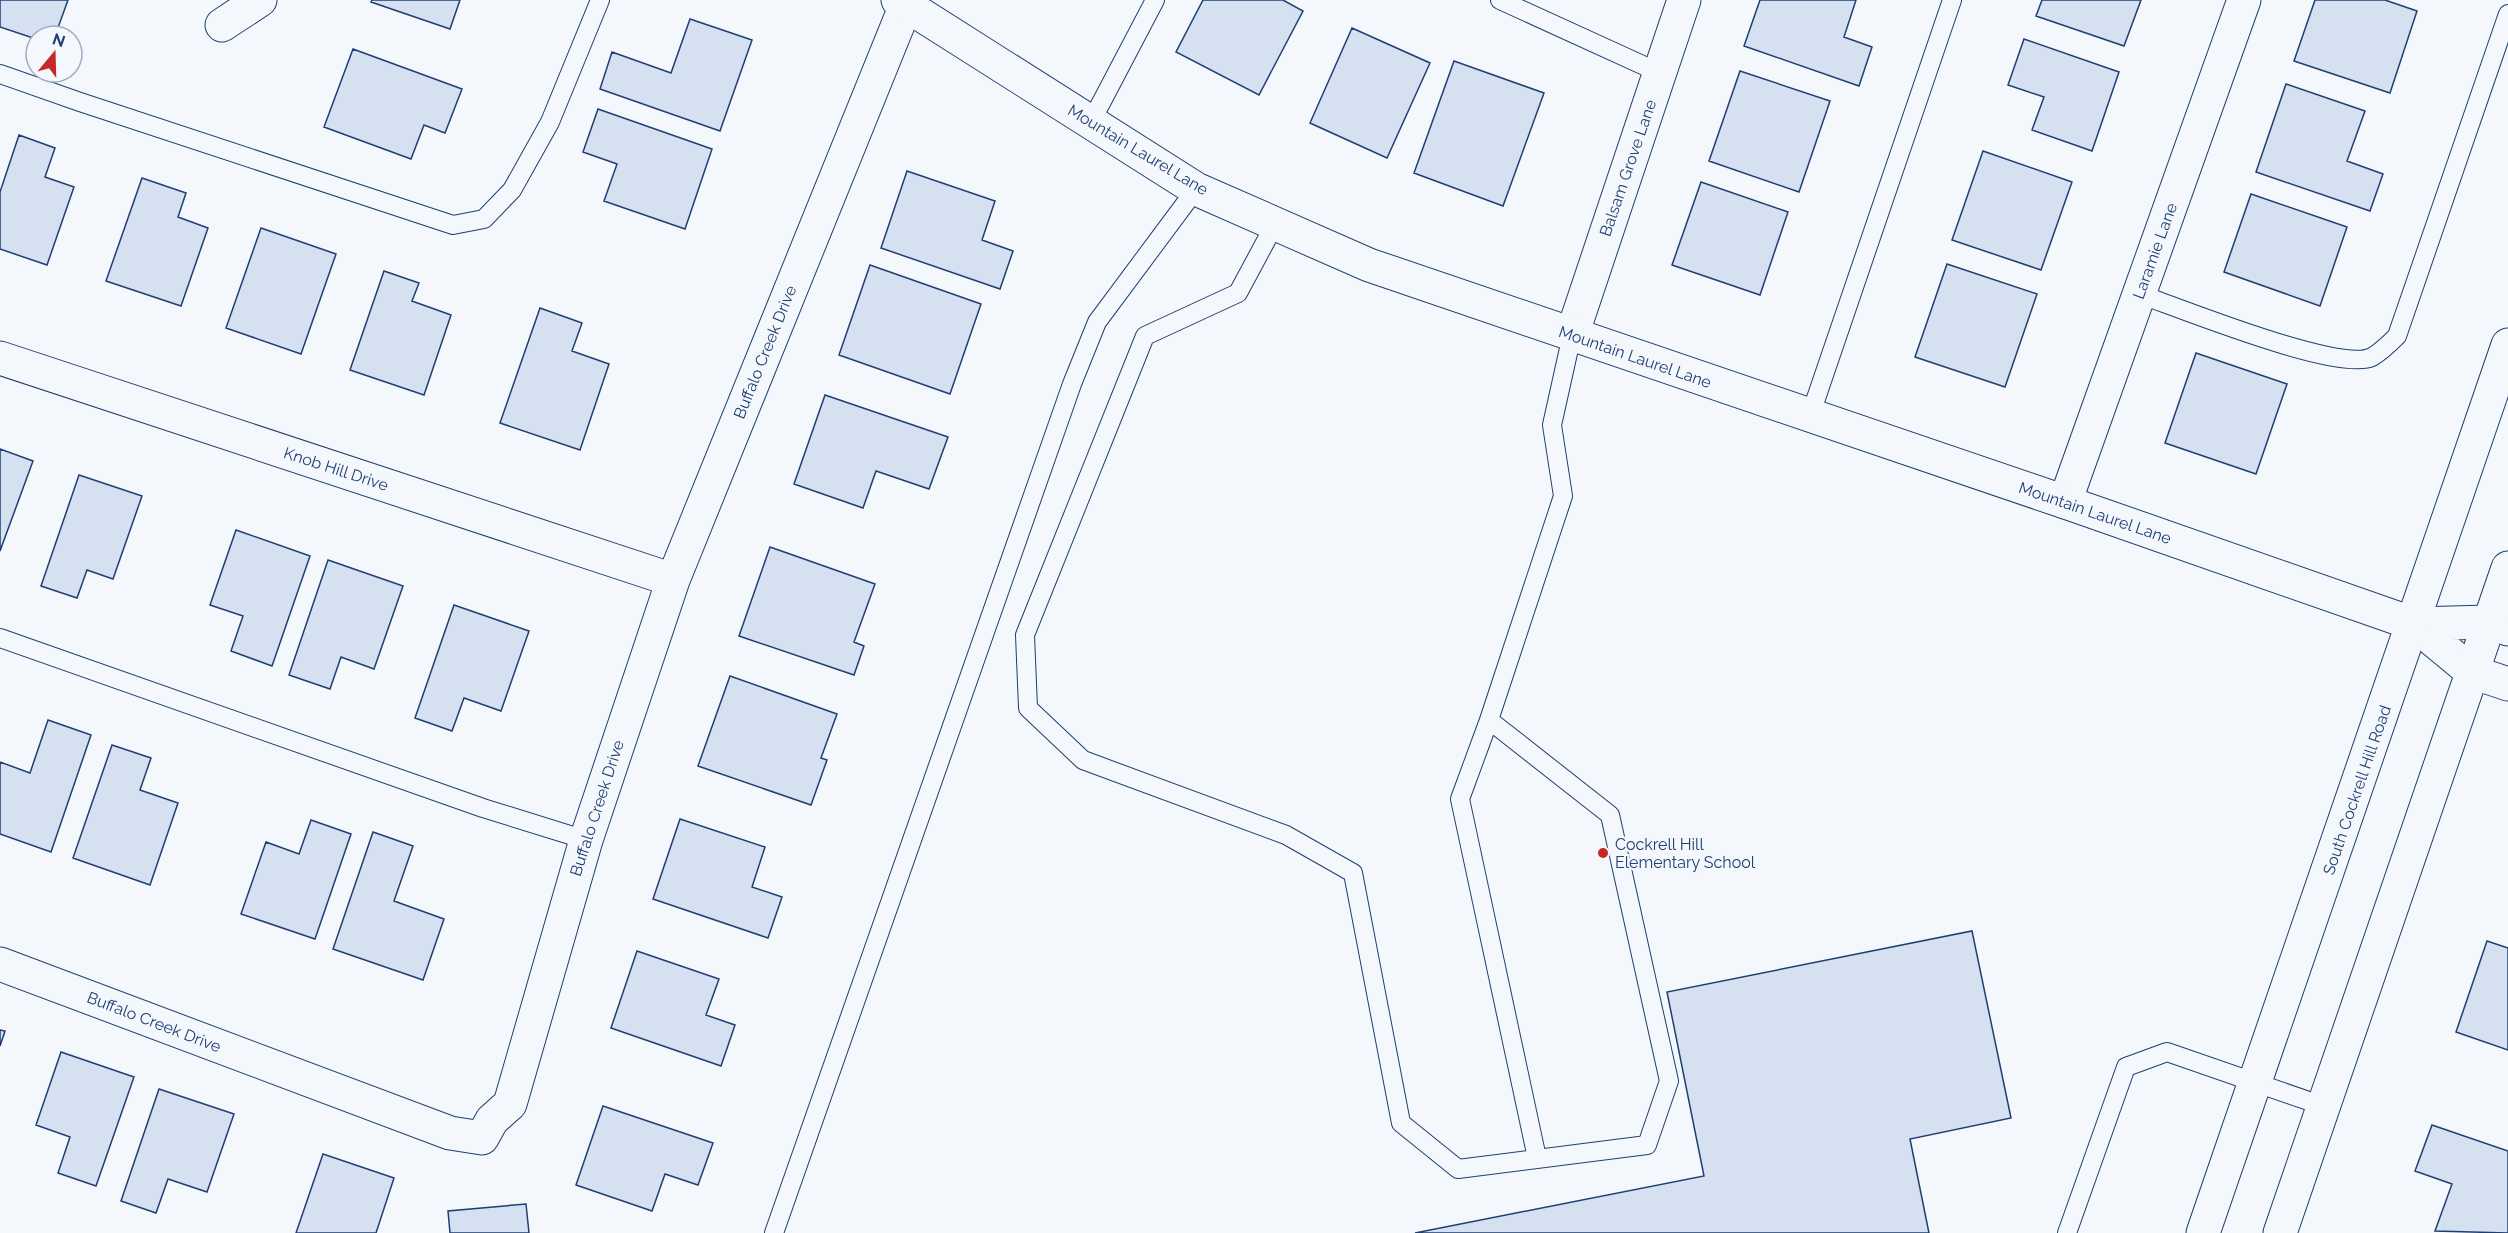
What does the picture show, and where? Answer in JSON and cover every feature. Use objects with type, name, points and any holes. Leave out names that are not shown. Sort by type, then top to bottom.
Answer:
[{"type":"street","points":[[222,25],[260,0]]},
{"type":"street","name":"Balsam Grove Lane","points":[[1572,335],[1684,0]]},
{"type":"street","name":"Laramie Lane","points":[[2065,502],[2244,0]]},
{"type":"street","name":"Mountain Laurel Lane","points":[[904,2],[1196,189],[1369,265],[2065,502],[2414,624],[2499,626]]},
{"type":"street","name":"Buffalo Creek Drive","points":[[0,964],[450,1133],[482,1138],[492,1120],[510,1104],[586,840],[673,580],[904,2]]},
{"type":"street","name":"South Cockrell Hill Road","points":[[2203,1233],[2508,345]]},
{"type":"street","name":"Knob Hill Drive","points":[[0,358],[673,580]]},
{"type":"street","points":[[2280,1233],[2472,672],[2499,626],[2508,568]]},
{"type":"street","name":"Mountain Laurel Lane","points":[[2414,624],[2472,672],[2508,684]]},
{"type":"lane","points":[[0,74],[453,225],[484,219],[512,190],[550,122],[600,0]]},
{"type":"lane","points":[[1090,122],[1155,0]]},
{"type":"lane","points":[[1500,0],[1660,73]]},
{"type":"lane","points":[[1810,416],[1952,0]]},
{"type":"lane","points":[[2139,294],[2303,351],[2347,360],[2372,357],[2397,336],[2508,14]]},
{"type":"lane","points":[[774,1233],[1068,395],[1096,322],[1196,189]]},
{"type":"lane","points":[[1275,224],[1238,293],[1145,336],[1025,635],[1028,708],[1083,760],[1286,835],[1353,873],[1401,1124],[1458,1168],[1647,1145],[1669,1082],[1610,815],[1489,720]]},
{"type":"lane","points":[[1537,1158],[1460,799],[1489,720],[1563,496],[1552,425],[1572,335]]},
{"type":"lane","points":[[0,638],[483,808],[586,840]]},
{"type":"lane","points":[[2067,1233],[2126,1067],[2167,1052],[2323,1106]]},
{"type":"building","points":[[0,0],[68,0],[59,24],[24,24],[24,35],[0,27]]},
{"type":"building","points":[[372,0],[460,0],[450,29],[371,2]]},
{"type":"building","points":[[1203,0],[1283,0],[1303,11],[1259,95],[1176,52]]},
{"type":"building","points":[[1760,0],[1856,0],[1844,37],[1872,47],[1859,86],[1744,46]]},
{"type":"building","points":[[2042,0],[2141,0],[2124,46],[2036,16]]},
{"type":"building","points":[[2315,0],[2385,0],[2417,11],[2390,93],[2294,61]]},
{"type":"building","points":[[690,19],[752,40],[720,131],[600,89],[612,52],[671,73]]},
{"type":"building","points":[[1352,28],[1430,63],[1387,158],[1310,123]]},
{"type":"building","points":[[2024,39],[2119,72],[2092,151],[2032,130],[2044,97],[2008,85]]},
{"type":"building","points":[[353,49],[462,89],[445,133],[424,125],[411,159],[324,127]]},
{"type":"building","points":[[1454,61],[1544,93],[1503,206],[1414,173]]},
{"type":"building","points":[[1740,71],[1830,101],[1799,192],[1709,161]]},
{"type":"building","points":[[2286,84],[2365,111],[2347,161],[2383,174],[2370,211],[2256,172]]},
{"type":"building","points":[[598,109],[712,149],[685,229],[604,201],[617,164],[583,152]]},
{"type":"building","points":[[19,135],[55,148],[45,177],[74,187],[47,265],[0,249],[0,192]]},
{"type":"building","points":[[1983,151],[2072,182],[2041,270],[1952,240]]},
{"type":"building","points":[[907,171],[995,201],[982,240],[1013,251],[1000,289],[881,248]]},
{"type":"building","points":[[142,178],[186,193],[178,217],[208,228],[181,306],[106,281]]},
{"type":"building","points":[[1701,182],[1788,212],[1760,295],[1672,265]]},
{"type":"building","points":[[2251,194],[2347,227],[2320,306],[2224,272]]},
{"type":"building","points":[[261,228],[336,254],[301,354],[226,328]]},
{"type":"building","points":[[1947,264],[2037,294],[2005,387],[1915,357]]},
{"type":"building","points":[[870,265],[981,304],[950,394],[839,355]]},
{"type":"building","points":[[384,271],[419,283],[412,301],[451,315],[424,395],[350,370]]},
{"type":"building","points":[[540,308],[582,323],[572,351],[609,364],[580,450],[500,423]]},
{"type":"building","points":[[2196,353],[2287,384],[2256,474],[2165,443]]},
{"type":"building","points":[[825,395],[948,437],[929,489],[876,471],[863,508],[794,484]]},
{"type":"building","points":[[0,449],[33,461],[0,551]]},
{"type":"building","points":[[79,475],[142,496],[113,579],[87,570],[77,598],[41,586]]},
{"type":"building","points":[[236,530],[310,556],[272,666],[231,651],[243,616],[210,605]]},
{"type":"building","points":[[770,547],[875,584],[854,642],[864,646],[854,675],[739,636]]},
{"type":"building","points":[[328,560],[403,586],[374,669],[341,657],[330,689],[289,675]]},
{"type":"building","points":[[454,605],[529,631],[501,711],[464,698],[452,731],[415,718]]},
{"type":"building","points":[[730,676],[837,714],[821,758],[827,760],[811,805],[698,766]]},
{"type":"building","points":[[48,720],[91,735],[51,852],[0,834],[0,762],[30,773]]},
{"type":"building","points":[[112,745],[151,758],[140,790],[178,803],[150,885],[73,858]]},
{"type":"building","points":[[680,819],[765,847],[752,887],[782,897],[768,938],[653,899]]},
{"type":"building","points":[[311,820],[351,834],[315,939],[241,914],[266,842],[299,854]]},
{"type":"building","points":[[373,832],[413,846],[394,901],[444,919],[423,980],[333,949]]},
{"type":"building","points":[[1972,931],[2011,1118],[1910,1139],[1929,1233],[1415,1233],[1704,1176],[1667,992]]},
{"type":"building","points":[[2487,941],[2508,948],[2508,1050],[2456,1032]]},
{"type":"building","points":[[637,951],[719,979],[706,1015],[735,1025],[721,1066],[611,1028]]},
{"type":"building","points":[[0,1030],[5,1031],[0,1046]]},
{"type":"building","points":[[61,1052],[134,1077],[96,1186],[58,1173],[70,1137],[36,1125]]},
{"type":"building","points":[[159,1089],[234,1114],[207,1192],[168,1179],[156,1213],[121,1201]]},
{"type":"building","points":[[603,1106],[713,1143],[698,1185],[665,1174],[652,1211],[576,1185]]},
{"type":"building","points":[[2432,1125],[2508,1151],[2508,1233],[2435,1231],[2452,1184],[2415,1171]]},
{"type":"building","points":[[323,1154],[394,1178],[376,1233],[296,1233]]},
{"type":"building","points":[[526,1204],[529,1233],[450,1233],[448,1211]]},
{"type":"place","name":"Cockrell Hill Elementary School","points":[[1603,853]]}]
